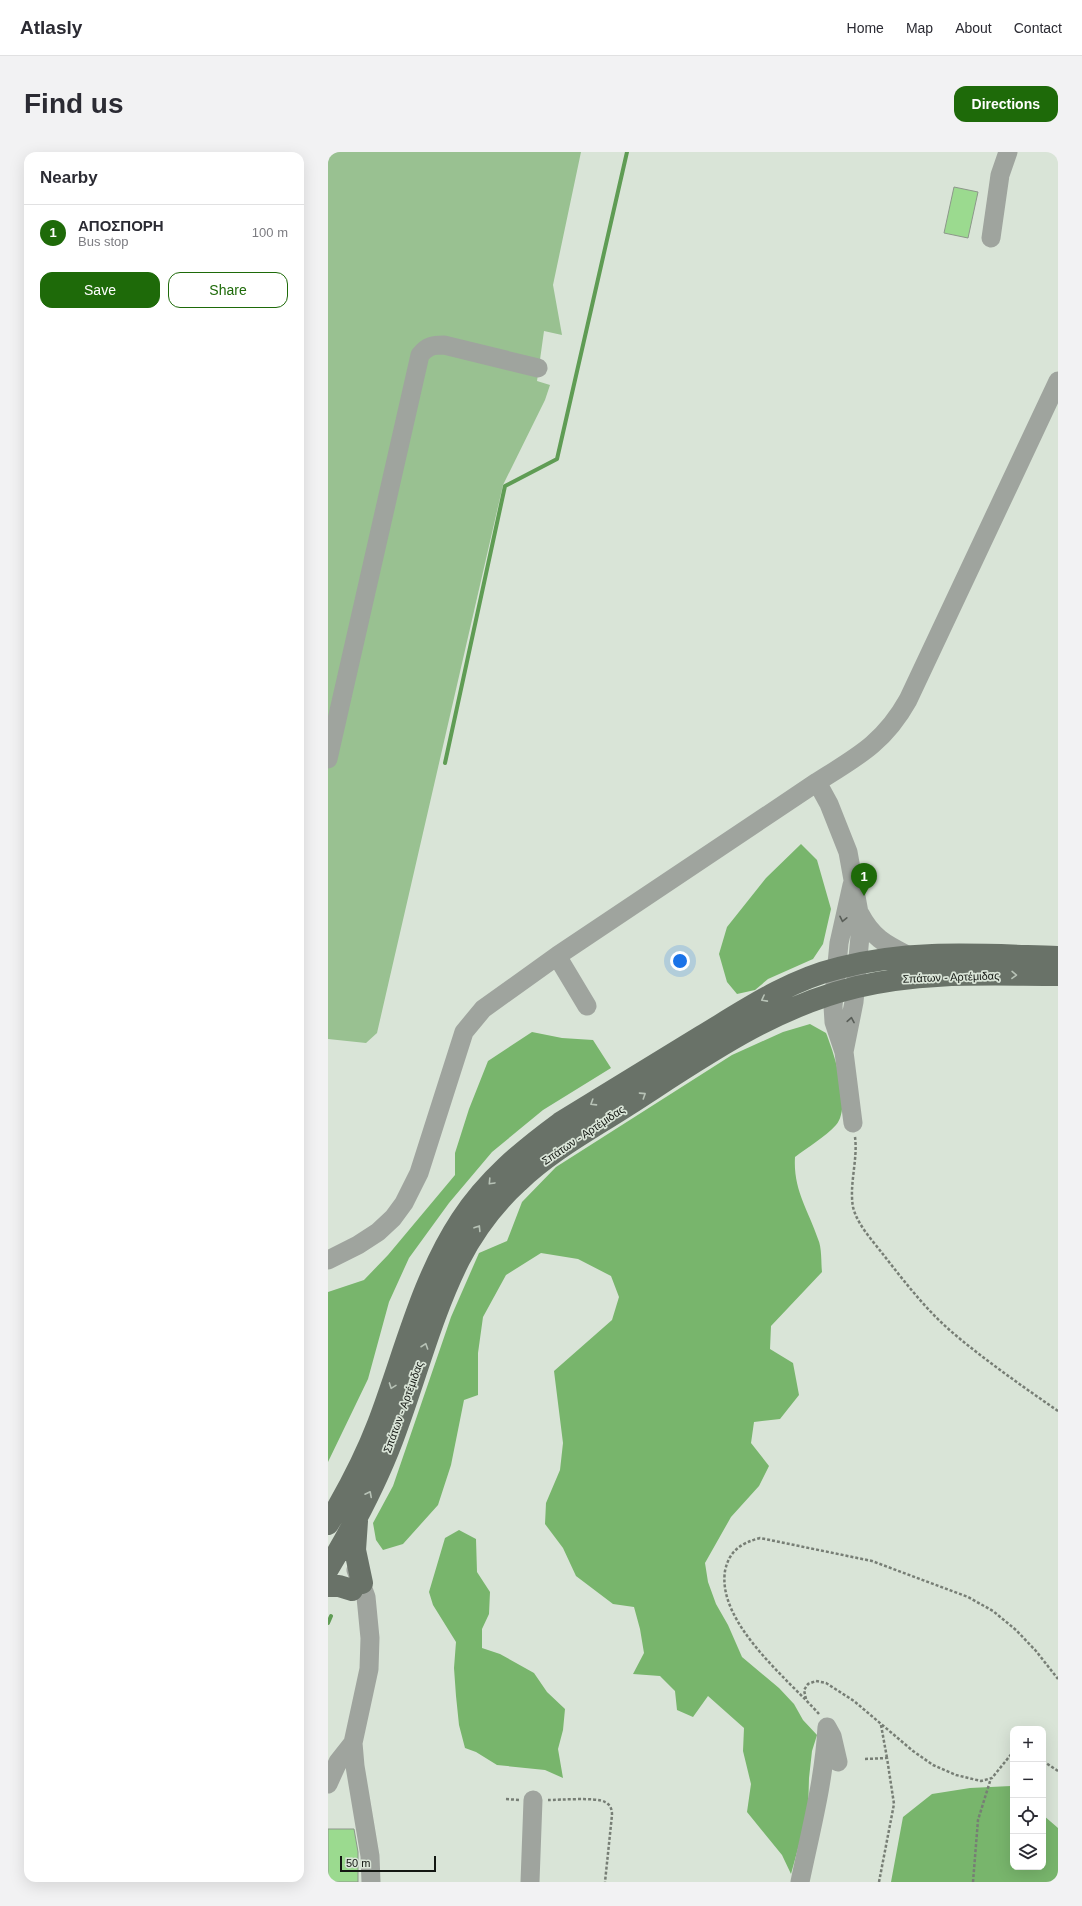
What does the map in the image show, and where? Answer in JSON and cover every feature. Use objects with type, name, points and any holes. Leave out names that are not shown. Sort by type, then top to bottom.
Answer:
[{"type":"main road","name":"Σπάτων - Αρτέμιδας","points":[[328,1524],[378,1425],[438,1261],[461,1220],[488,1185],[529,1146],[560,1123],[761,1000],[799,982],[837,968],[907,955],[935,954],[1058,957]]},
{"type":"main road","name":"Σπάτων - Αρτέμιδας","points":[[330,1565],[373,1487],[395,1432],[436,1313],[459,1259],[483,1220],[519,1180],[562,1147],[735,1036],[766,1020],[834,994],[902,978],[954,975],[1058,975]]},
{"type":"main road","points":[[330,1565],[339,1586],[357,1587],[355,1550],[357,1516]]},
{"type":"street","points":[[991,238],[1000,175],[1008,152]]},
{"type":"street","points":[[328,759],[420,354],[425,348],[444,345],[538,368]]},
{"type":"street","points":[[328,1260],[358,1245],[378,1232],[393,1218],[404,1203],[419,1173],[464,1032],[483,1009],[497,997],[557,956],[861,754],[876,742],[898,718],[944,625],[1058,381]]},
{"type":"street","points":[[817,782],[829,804],[843,836],[852,867],[859,913],[860,936],[856,988],[852,1019],[844,1052]]},
{"type":"street","points":[[853,881],[842,922],[834,994],[834,1022],[844,1052],[853,1123]]},
{"type":"street","points":[[859,913],[867,927],[877,938],[907,955]]},
{"type":"street","points":[[557,956],[587,1006]]},
{"type":"street","points":[[330,1565],[349,1562],[356,1571],[357,1587],[367,1614],[370,1638],[369,1669],[352,1743],[370,1856],[371,1882]]},
{"type":"street","points":[[827,1727],[832,1736],[838,1762]]},
{"type":"street","points":[[800,1882],[820,1791],[825,1760],[827,1727]]},
{"type":"street","points":[[328,1784],[338,1762],[352,1743]]},
{"type":"street","points":[[530,1882],[533,1800]]},
{"type":"path","points":[[853,1123],[856,1152],[852,1194],[854,1208],[860,1222],[871,1238],[907,1285],[952,1332],[994,1365],[1058,1411]]},
{"type":"path","points":[[827,1727],[820,1715],[806,1699],[770,1665],[739,1623],[728,1603],[724,1582],[727,1563],[734,1550],[749,1541],[760,1538],[872,1561],[968,1598],[993,1611],[1016,1630],[1036,1651],[1058,1679]]},
{"type":"path","points":[[806,1699],[804,1690],[808,1684],[816,1681],[826,1683],[854,1701],[912,1751],[933,1764],[956,1775],[981,1781],[992,1778]]},
{"type":"path","points":[[878,1882],[894,1804],[881,1725]]},
{"type":"path","points":[[972,1882],[978,1820],[992,1778],[1010,1756]]},
{"type":"path","points":[[864,1759],[887,1758]]},
{"type":"path","points":[[1044,1762],[1058,1771]]},
{"type":"path","points":[[506,1800],[591,1800],[604,1801],[609,1805],[612,1815],[605,1882]]},
{"type":"green space","points":[[328,152],[581,152],[553,285],[562,335],[544,331],[537,381],[550,385],[545,400],[503,485],[377,1033],[366,1043],[328,1039]]},
{"type":"green space","points":[[801,844],[817,860],[831,909],[823,944],[813,959],[768,979],[755,990],[737,994],[727,982],[719,954],[727,927],[766,878]]},
{"type":"green space","points":[[810,1024],[826,1033],[837,1066],[842,1093],[842,1106],[840,1117],[836,1125],[822,1138],[795,1157],[796,1180],[819,1243],[822,1272],[771,1326],[770,1349],[793,1363],[799,1395],[780,1419],[754,1422],[751,1443],[769,1466],[759,1486],[731,1517],[705,1563],[708,1582],[716,1604],[728,1625],[742,1657],[779,1688],[794,1704],[803,1720],[817,1735],[812,1751],[809,1778],[808,1812],[791,1874],[782,1855],[747,1812],[751,1784],[743,1751],[744,1728],[708,1696],[693,1717],[677,1710],[675,1691],[660,1676],[633,1674],[644,1653],[634,1607],[613,1604],[576,1576],[563,1548],[545,1524],[546,1503],[560,1470],[563,1443],[554,1371],[612,1320],[619,1297],[611,1276],[578,1259],[541,1253],[506,1275],[483,1317],[478,1353],[478,1395],[464,1400],[451,1465],[438,1505],[403,1544],[383,1550],[376,1540],[373,1523],[393,1486],[451,1317],[479,1253],[507,1241],[522,1202],[556,1167],[732,1055],[783,1032]]},
{"type":"green space","points":[[532,1032],[562,1038],[593,1040],[611,1068],[543,1110],[492,1152],[449,1203],[409,1258],[389,1302],[368,1379],[328,1462],[328,1292],[364,1280],[388,1255],[455,1175],[455,1153],[469,1109],[488,1061]]},
{"type":"green space","points":[[459,1530],[476,1539],[477,1572],[490,1592],[489,1614],[482,1629],[482,1648],[500,1654],[534,1673],[547,1692],[565,1709],[563,1730],[558,1749],[563,1778],[545,1770],[497,1765],[476,1752],[465,1748],[459,1725],[456,1696],[454,1668],[456,1642],[433,1605],[429,1592],[445,1538]]},
{"type":"green space","points":[[1010,1786],[1010,1870],[1046,1870],[1046,1818],[1058,1828],[1058,1882],[891,1882],[903,1817],[932,1794],[970,1788]]},
{"type":"building","points":[[954,187],[978,192],[968,238],[944,233]]},
{"type":"building","points":[[328,1829],[354,1829],[358,1852],[358,1882],[328,1882]]},
{"type":"waterway","points":[[445,763],[505,486],[557,459],[627,152]]},
{"type":"waterway","points":[[328,1623],[331,1616]]},
{"type":"place","name":"ΑΠΟΣΠΟΡΗ","points":[[864,896]]}]
